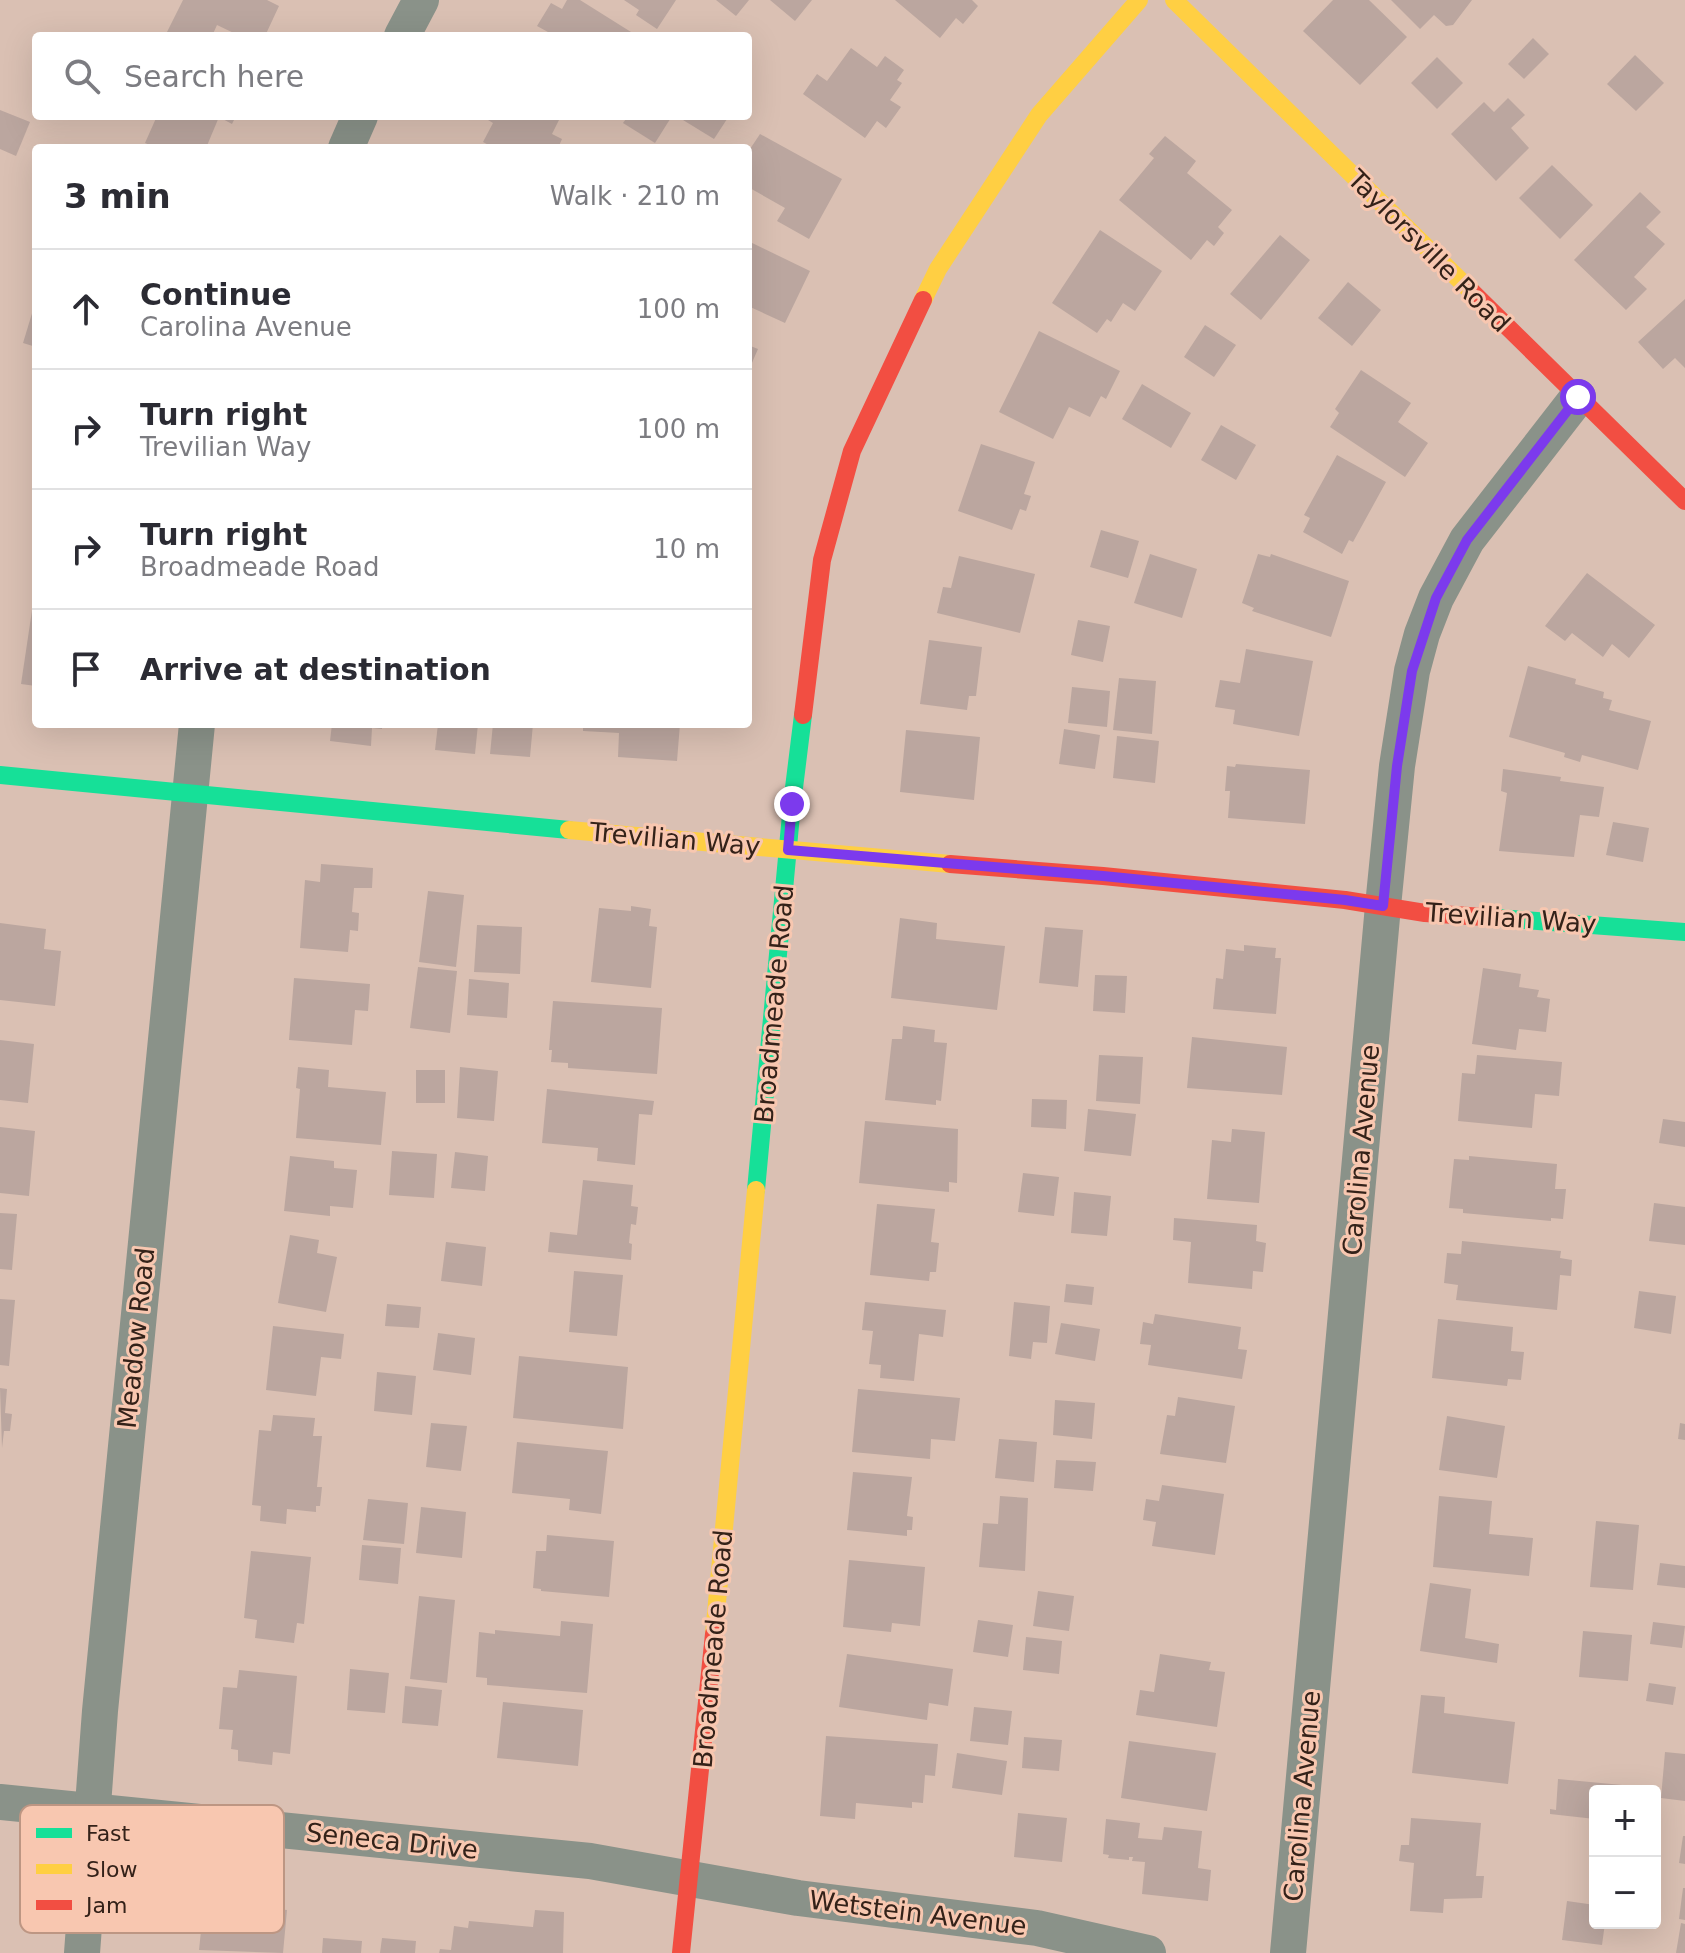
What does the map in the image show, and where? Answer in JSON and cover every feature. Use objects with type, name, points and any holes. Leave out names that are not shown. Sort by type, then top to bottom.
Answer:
[{"type":"street","points":[[404,32],[421,0]]},
{"type":"street","name":"Broadmeade Road","points":[[681,1953],[687,1878],[701,1776],[788,850],[822,560],[852,451],[938,269],[1039,115],[1139,0]]},
{"type":"street","name":"Taylorsville Road","points":[[1192,6],[1578,397],[1685,501]]},
{"type":"street","points":[[348,144],[358,120]]},
{"type":"street","name":"Carolina Avenue","points":[[1288,1953],[1383,906],[1397,766],[1412,671],[1436,598],[1467,540],[1578,397]]},
{"type":"street","name":"Meadow Road","points":[[94,1805],[103,1679],[197,728]]},
{"type":"street","name":"Trevilian Way","points":[[0,775],[788,850],[1103,876],[1345,900],[1425,913],[1685,932]]},
{"type":"street","name":"Seneca Drive","points":[[0,1802],[28,1805]]},
{"type":"street","name":"Seneca Drive","points":[[284,1831],[590,1861],[687,1878]]},
{"type":"street","name":"Wetstein Avenue","points":[[687,1878],[798,1898],[1037,1928],[1148,1953]]},
{"type":"street","name":"Meadow Road","points":[[82,1953],[84,1933]]},
{"type":"building","points":[[183,0],[267,0],[279,6],[267,32],[232,32],[217,25],[214,32],[167,32]]},
{"type":"building","points":[[567,0],[580,0],[631,32],[548,32],[537,26],[551,3],[562,9]]},
{"type":"building","points":[[624,0],[676,0],[657,29],[636,15],[639,10]]},
{"type":"building","points":[[716,0],[749,0],[736,16]]},
{"type":"building","points":[[770,0],[812,0],[795,21]]},
{"type":"building","points":[[895,0],[972,0],[978,6],[963,24],[956,18],[940,38]]},
{"type":"building","points":[[1333,0],[1369,0],[1407,37],[1360,85],[1303,31]]},
{"type":"building","points":[[1391,0],[1472,0],[1453,25],[1446,26],[1434,15],[1420,29]]},
{"type":"building","points":[[1533,38],[1549,54],[1524,79],[1508,64]]},
{"type":"building","points":[[851,48],[877,67],[885,56],[904,70],[897,80],[902,83],[890,100],[901,107],[886,128],[877,121],[865,138],[803,94],[817,74],[827,81]]},
{"type":"building","points":[[1635,55],[1664,83],[1636,111],[1607,84]]},
{"type":"building","points":[[1437,57],[1463,83],[1437,109],[1411,83]]},
{"type":"building","points":[[1508,98],[1525,115],[1511,128],[1529,148],[1496,181],[1451,134],[1484,102],[1494,112]]},
{"type":"building","points":[[0,110],[30,122],[16,156],[0,149]]},
{"type":"building","points":[[155,120],[218,120],[208,144],[145,143]]},
{"type":"building","points":[[488,120],[559,120],[552,134],[562,139],[560,144],[487,144],[483,142],[493,123]]},
{"type":"building","points":[[625,120],[669,120],[655,143],[623,123]]},
{"type":"building","points":[[683,120],[726,120],[714,139]]},
{"type":"building","points":[[760,134],[842,179],[809,239],[777,221],[785,208],[752,189],[752,146]]},
{"type":"building","points":[[1165,136],[1196,161],[1187,173],[1232,210],[1218,227],[1224,233],[1214,246],[1207,240],[1191,260],[1119,200],[1154,158],[1149,154]]},
{"type":"building","points":[[1552,165],[1593,205],[1560,239],[1519,198]]},
{"type":"building","points":[[1640,192],[1661,212],[1646,227],[1665,244],[1634,277],[1647,289],[1626,310],[1574,260]]},
{"type":"building","points":[[1100,230],[1162,271],[1135,311],[1123,303],[1111,322],[1107,319],[1097,333],[1052,303]]},
{"type":"building","points":[[1280,235],[1310,260],[1261,320],[1230,294]]},
{"type":"building","points":[[752,243],[810,271],[785,323],[752,308]]},
{"type":"building","points":[[1348,282],[1381,310],[1352,346],[1318,318]]},
{"type":"building","points":[[1685,299],[1685,368],[1675,358],[1663,369],[1638,342]]},
{"type":"building","points":[[32,313],[32,346],[23,343]]},
{"type":"building","points":[[1205,325],[1236,345],[1214,377],[1184,357]]},
{"type":"building","points":[[1039,331],[1120,371],[1106,399],[1101,396],[1090,417],[1069,407],[1053,439],[999,412]]},
{"type":"building","points":[[752,347],[758,349],[752,363]]},
{"type":"building","points":[[1361,370],[1411,403],[1398,422],[1428,443],[1405,477],[1330,427],[1339,413],[1335,409]]},
{"type":"building","points":[[1142,384],[1191,413],[1171,448],[1122,419]]},
{"type":"building","points":[[1221,425],[1256,445],[1236,480],[1201,460]]},
{"type":"building","points":[[981,444],[1035,462],[1024,494],[1031,496],[1026,511],[1020,509],[1012,530],[958,511]]},
{"type":"building","points":[[1337,455],[1386,482],[1353,542],[1349,540],[1342,554],[1303,532],[1310,518],[1304,515]]},
{"type":"building","points":[[1101,530],[1139,541],[1128,578],[1090,567]]},
{"type":"building","points":[[1150,554],[1197,569],[1182,618],[1134,603]]},
{"type":"building","points":[[1258,554],[1270,557],[1271,554],[1349,581],[1331,637],[1252,611],[1254,608],[1242,603]]},
{"type":"building","points":[[959,556],[1035,574],[1020,633],[937,613],[943,587],[951,588]]},
{"type":"building","points":[[1587,573],[1655,625],[1629,658],[1612,644],[1603,657],[1572,633],[1565,641],[1545,626]]},
{"type":"building","points":[[32,610],[32,685],[21,684]]},
{"type":"building","points":[[1078,620],[1110,626],[1103,662],[1071,655]]},
{"type":"building","points":[[929,640],[982,647],[976,696],[969,696],[967,710],[920,704]]},
{"type":"building","points":[[1246,649],[1313,661],[1299,736],[1233,724],[1235,710],[1215,707],[1220,680],[1240,683]]},
{"type":"building","points":[[1528,666],[1576,679],[1575,684],[1604,692],[1603,698],[1612,700],[1609,710],[1651,721],[1638,770],[1582,755],[1580,762],[1564,757],[1565,753],[1509,737]]},
{"type":"building","points":[[1119,678],[1156,681],[1152,734],[1113,730]]},
{"type":"building","points":[[1072,687],[1110,691],[1107,727],[1068,723]]},
{"type":"building","points":[[332,728],[372,728],[371,746],[330,741]]},
{"type":"building","points":[[438,728],[478,728],[475,754],[435,750]]},
{"type":"building","points":[[493,728],[533,728],[530,757],[490,754]]},
{"type":"building","points":[[583,728],[680,728],[677,761],[618,757],[619,733],[583,731]]},
{"type":"building","points":[[1064,729],[1100,735],[1095,769],[1059,764]]},
{"type":"building","points":[[906,730],[980,737],[974,800],[900,792]]},
{"type":"building","points":[[1117,736],[1159,741],[1155,783],[1113,778]]},
{"type":"building","points":[[1236,764],[1310,770],[1305,824],[1228,818],[1230,791],[1225,791],[1227,766],[1235,767]]},
{"type":"building","points":[[1503,769],[1604,787],[1599,817],[1580,815],[1574,857],[1499,851],[1507,793],[1501,791]]},
{"type":"building","points":[[1613,822],[1649,828],[1643,862],[1606,855]]},
{"type":"building","points":[[321,864],[373,868],[372,888],[354,888],[352,912],[359,913],[358,931],[350,930],[348,952],[300,948],[305,880],[320,882]]},
{"type":"building","points":[[428,891],[464,895],[456,967],[419,962]]},
{"type":"building","points":[[631,906],[651,909],[649,926],[657,927],[651,988],[591,982],[599,908],[631,911]]},
{"type":"building","points":[[900,918],[937,923],[936,939],[1005,946],[997,1010],[891,998]]},
{"type":"building","points":[[0,923],[46,929],[44,949],[61,951],[55,1006],[0,1000]]},
{"type":"building","points":[[477,925],[522,927],[520,974],[474,972]]},
{"type":"building","points":[[1045,927],[1083,930],[1078,987],[1039,983]]},
{"type":"building","points":[[1244,945],[1276,948],[1275,958],[1281,958],[1276,1014],[1213,1009],[1216,978],[1223,979],[1226,949],[1244,951]]},
{"type":"building","points":[[418,967],[457,971],[450,1033],[410,1028]]},
{"type":"building","points":[[1483,968],[1521,974],[1519,987],[1539,990],[1537,997],[1550,999],[1546,1032],[1519,1029],[1516,1050],[1472,1044]]},
{"type":"building","points":[[1095,975],[1127,976],[1125,1013],[1093,1011]]},
{"type":"building","points":[[294,978],[370,984],[368,1011],[355,1010],[352,1045],[289,1040]]},
{"type":"building","points":[[469,979],[509,983],[507,1018],[467,1015]]},
{"type":"building","points":[[553,1001],[662,1008],[657,1074],[568,1068],[568,1063],[551,1062]]},
{"type":"building","points":[[903,1026],[935,1030],[934,1042],[947,1043],[941,1101],[936,1100],[936,1105],[885,1100],[892,1039],[902,1039]]},
{"type":"building","points":[[1192,1037],[1287,1047],[1282,1095],[1187,1088]]},
{"type":"building","points":[[0,1040],[34,1044],[28,1103],[0,1100]]},
{"type":"building","points":[[1099,1055],[1143,1057],[1140,1104],[1096,1101]]},
{"type":"building","points":[[1477,1055],[1562,1062],[1559,1096],[1535,1094],[1532,1128],[1458,1121],[1462,1073],[1475,1074]]},
{"type":"building","points":[[298,1067],[329,1070],[328,1087],[386,1092],[381,1145],[296,1138],[300,1089],[296,1088]]},
{"type":"building","points":[[460,1067],[498,1071],[494,1121],[457,1118]]},
{"type":"building","points":[[416,1070],[445,1070],[445,1103],[416,1103]]},
{"type":"building","points":[[547,1089],[654,1101],[652,1115],[639,1114],[635,1165],[597,1161],[598,1148],[542,1143]]},
{"type":"building","points":[[1032,1099],[1067,1100],[1066,1129],[1031,1127]]},
{"type":"building","points":[[1088,1109],[1136,1114],[1131,1156],[1084,1151]]},
{"type":"building","points":[[1663,1119],[1685,1122],[1685,1147],[1659,1143]]},
{"type":"building","points":[[865,1121],[958,1129],[957,1183],[949,1182],[949,1192],[859,1183]]},
{"type":"building","points":[[0,1127],[35,1131],[29,1196],[0,1193]]},
{"type":"building","points":[[1232,1129],[1265,1132],[1259,1203],[1207,1199],[1212,1140],[1231,1142]]},
{"type":"building","points":[[392,1151],[437,1154],[434,1198],[389,1195]]},
{"type":"building","points":[[455,1152],[488,1156],[485,1191],[451,1188]]},
{"type":"building","points":[[290,1156],[334,1161],[334,1168],[357,1170],[353,1208],[330,1206],[330,1216],[284,1211]]},
{"type":"building","points":[[1469,1156],[1557,1164],[1555,1189],[1566,1189],[1563,1219],[1551,1218],[1551,1221],[1463,1213],[1463,1209],[1449,1208],[1454,1159],[1469,1160]]},
{"type":"building","points":[[1023,1173],[1059,1177],[1054,1216],[1018,1212]]},
{"type":"building","points":[[583,1180],[633,1185],[631,1206],[638,1207],[636,1225],[631,1224],[631,1260],[548,1252],[550,1232],[577,1235]]},
{"type":"building","points":[[1074,1192],[1111,1196],[1107,1236],[1071,1233]]},
{"type":"building","points":[[1654,1203],[1685,1207],[1685,1245],[1649,1241]]},
{"type":"building","points":[[877,1204],[935,1209],[931,1242],[939,1243],[936,1272],[930,1272],[929,1281],[870,1275]]},
{"type":"building","points":[[0,1213],[17,1214],[12,1270],[0,1269]]},
{"type":"building","points":[[1174,1218],[1257,1225],[1256,1241],[1266,1243],[1263,1272],[1253,1271],[1252,1289],[1188,1283],[1191,1242],[1173,1240]]},
{"type":"building","points":[[290,1235],[319,1240],[317,1253],[337,1257],[326,1312],[278,1303]]},
{"type":"building","points":[[1462,1241],[1561,1251],[1560,1258],[1572,1260],[1571,1276],[1560,1275],[1557,1310],[1456,1300],[1458,1285],[1444,1283],[1447,1253],[1461,1254]]},
{"type":"building","points":[[446,1242],[486,1247],[482,1286],[441,1281]]},
{"type":"building","points":[[574,1271],[623,1275],[617,1336],[569,1332]]},
{"type":"building","points":[[1066,1284],[1094,1287],[1092,1305],[1064,1302]]},
{"type":"building","points":[[1639,1291],[1676,1296],[1671,1334],[1634,1328]]},
{"type":"building","points":[[0,1299],[15,1300],[9,1366],[0,1365]]},
{"type":"building","points":[[865,1302],[946,1310],[943,1337],[919,1334],[914,1381],[880,1378],[881,1365],[869,1364],[873,1331],[862,1330]]},
{"type":"building","points":[[1014,1302],[1050,1306],[1047,1343],[1033,1342],[1031,1359],[1009,1356]]},
{"type":"building","points":[[387,1304],[421,1307],[419,1328],[385,1326]]},
{"type":"building","points":[[1155,1314],[1241,1327],[1238,1349],[1247,1350],[1242,1379],[1148,1365],[1151,1345],[1140,1344],[1143,1322],[1153,1324]]},
{"type":"building","points":[[1438,1319],[1513,1327],[1511,1351],[1524,1352],[1521,1380],[1508,1379],[1507,1386],[1432,1378]]},
{"type":"building","points":[[1061,1323],[1100,1329],[1095,1361],[1055,1354]]},
{"type":"building","points":[[273,1326],[344,1334],[341,1359],[321,1357],[316,1396],[266,1390]]},
{"type":"building","points":[[438,1333],[475,1338],[471,1375],[433,1370]]},
{"type":"building","points":[[519,1356],[628,1367],[623,1429],[513,1418]]},
{"type":"building","points":[[377,1372],[416,1376],[412,1415],[374,1411]]},
{"type":"building","points":[[0,1388],[7,1389],[5,1413],[12,1414],[10,1431],[4,1431],[2,1448]]},
{"type":"building","points":[[858,1389],[960,1398],[955,1441],[931,1439],[930,1459],[852,1452]]},
{"type":"building","points":[[1178,1397],[1235,1406],[1226,1463],[1160,1454],[1167,1415],[1175,1416]]},
{"type":"building","points":[[1055,1400],[1095,1403],[1092,1439],[1053,1435]]},
{"type":"building","points":[[273,1415],[315,1418],[313,1436],[322,1436],[317,1487],[322,1487],[320,1506],[316,1506],[316,1512],[287,1509],[286,1524],[260,1521],[261,1506],[252,1505],[259,1430],[271,1431]]},
{"type":"building","points":[[1447,1416],[1505,1426],[1497,1478],[1439,1470]]},
{"type":"building","points":[[431,1423],[467,1426],[461,1471],[426,1467]]},
{"type":"building","points":[[1680,1423],[1685,1424],[1685,1440],[1678,1439]]},
{"type":"building","points":[[999,1439],[1037,1442],[1034,1482],[995,1478]]},
{"type":"building","points":[[517,1442],[608,1451],[601,1514],[569,1510],[570,1499],[512,1493]]},
{"type":"building","points":[[1056,1460],[1096,1462],[1093,1491],[1054,1488]]},
{"type":"building","points":[[853,1472],[912,1477],[907,1516],[913,1517],[912,1530],[907,1530],[907,1536],[847,1530]]},
{"type":"building","points":[[1162,1485],[1224,1494],[1215,1555],[1152,1546],[1156,1522],[1143,1520],[1146,1499],[1159,1501]]},
{"type":"building","points":[[1000,1496],[1028,1498],[1025,1571],[979,1567],[983,1523],[998,1524]]},
{"type":"building","points":[[1439,1496],[1492,1501],[1489,1534],[1533,1538],[1529,1576],[1433,1567]]},
{"type":"building","points":[[368,1499],[408,1503],[404,1544],[363,1540]]},
{"type":"building","points":[[421,1507],[466,1512],[462,1558],[416,1553]]},
{"type":"building","points":[[1596,1521],[1639,1525],[1633,1590],[1590,1587]]},
{"type":"building","points":[[547,1535],[614,1541],[609,1597],[533,1588],[536,1551],[546,1551]]},
{"type":"building","points":[[362,1545],[401,1548],[398,1584],[359,1580]]},
{"type":"building","points":[[251,1551],[311,1557],[304,1624],[297,1623],[294,1643],[255,1638],[257,1620],[244,1618]]},
{"type":"building","points":[[849,1560],[925,1567],[920,1626],[892,1623],[891,1632],[843,1627]]},
{"type":"building","points":[[1660,1563],[1685,1566],[1685,1588],[1657,1585]]},
{"type":"building","points":[[1430,1583],[1471,1589],[1465,1638],[1499,1644],[1497,1663],[1420,1651]]},
{"type":"building","points":[[1038,1591],[1074,1596],[1069,1631],[1033,1626]]},
{"type":"building","points":[[419,1596],[455,1600],[447,1683],[410,1679]]},
{"type":"building","points":[[978,1620],[1013,1625],[1008,1657],[973,1652]]},
{"type":"building","points":[[561,1621],[593,1624],[587,1693],[487,1685],[487,1678],[476,1677],[479,1632],[495,1634],[495,1630],[560,1636]]},
{"type":"building","points":[[1653,1622],[1685,1626],[1682,1648],[1650,1644]]},
{"type":"building","points":[[1583,1631],[1632,1635],[1628,1681],[1579,1677]]},
{"type":"building","points":[[1026,1637],[1062,1641],[1059,1674],[1023,1670]]},
{"type":"building","points":[[847,1654],[953,1669],[948,1706],[929,1703],[927,1720],[839,1707]]},
{"type":"building","points":[[1160,1654],[1211,1662],[1209,1670],[1225,1672],[1217,1727],[1136,1715],[1140,1690],[1154,1692]]},
{"type":"building","points":[[350,1669],[389,1673],[385,1713],[347,1710]]},
{"type":"building","points":[[239,1670],[297,1676],[290,1754],[273,1752],[272,1765],[238,1761],[238,1750],[231,1749],[233,1730],[219,1729],[223,1687],[237,1688]]},
{"type":"building","points":[[1649,1683],[1676,1687],[1673,1705],[1646,1701]]},
{"type":"building","points":[[405,1686],[442,1690],[438,1726],[402,1723]]},
{"type":"building","points":[[1421,1695],[1445,1697],[1444,1713],[1515,1722],[1508,1784],[1412,1773]]},
{"type":"building","points":[[503,1702],[583,1710],[578,1766],[497,1758]]},
{"type":"building","points":[[974,1707],[1012,1711],[1008,1745],[970,1741]]},
{"type":"building","points":[[826,1736],[938,1744],[935,1776],[925,1775],[923,1803],[912,1802],[912,1808],[856,1803],[855,1819],[820,1816]]},
{"type":"building","points":[[1024,1737],[1062,1740],[1059,1771],[1022,1768]]},
{"type":"building","points":[[1129,1741],[1216,1753],[1207,1811],[1121,1798]]},
{"type":"building","points":[[1665,1752],[1685,1754],[1685,1801],[1661,1798]]},
{"type":"building","points":[[957,1753],[1007,1761],[1002,1795],[952,1788]]},
{"type":"building","points":[[1558,1779],[1622,1785],[1589,1785],[1589,1818],[1550,1814],[1550,1809],[1556,1810]]},
{"type":"building","points":[[1018,1813],[1067,1818],[1062,1862],[1014,1857]]},
{"type":"building","points":[[1411,1818],[1481,1823],[1476,1876],[1484,1876],[1482,1898],[1444,1899],[1443,1913],[1410,1911],[1414,1863],[1399,1861],[1401,1845],[1409,1845]]},
{"type":"building","points":[[1106,1819],[1140,1823],[1138,1838],[1162,1840],[1164,1827],[1202,1831],[1198,1868],[1211,1870],[1208,1901],[1142,1894],[1145,1862],[1132,1861],[1133,1857],[1129,1860],[1108,1858],[1109,1855],[1103,1854]]},
{"type":"building","points":[[1685,1836],[1685,1864],[1679,1863]]},
{"type":"building","points":[[1685,1888],[1685,1920],[1679,1919]]},
{"type":"building","points":[[1567,1901],[1589,1904],[1589,1929],[1604,1929],[1602,1945],[1562,1940]]},
{"type":"building","points":[[284,1910],[287,1910],[283,1953],[199,1950],[201,1933],[284,1933]]},
{"type":"building","points":[[535,1910],[564,1912],[563,1953],[439,1953],[440,1949],[451,1950],[454,1926],[468,1928],[469,1921],[533,1927]]},
{"type":"building","points":[[1681,1923],[1685,1924],[1685,1953],[1676,1953]]},
{"type":"building","points":[[323,1938],[362,1941],[361,1953],[322,1953]]},
{"type":"building","points":[[382,1938],[416,1941],[415,1953],[380,1953]]},
{"type":"traffic: fast","points":[[756,1190],[803,715]]},
{"type":"traffic: fast","points":[[0,775],[569,830]]},
{"type":"traffic: fast","points":[[1498,918],[1685,932]]},
{"type":"traffic: slow","points":[[923,300],[938,269],[1039,115],[1139,0]]},
{"type":"traffic: slow","points":[[1174,0],[1472,292]]},
{"type":"traffic: slow","points":[[569,830],[950,864]]},
{"type":"traffic: slow","points":[[714,1634],[756,1190]]},
{"type":"traffic: jam","points":[[1472,292],[1685,501]]},
{"type":"traffic: jam","points":[[803,715],[822,560],[852,451],[923,300]]},
{"type":"traffic: jam","points":[[950,864],[1103,876],[1345,900],[1425,913],[1498,918]]},
{"type":"traffic: jam","points":[[681,1953],[714,1634]]},
{"type":"route","points":[[792,804],[788,850],[1103,876],[1383,906],[1397,766],[1412,671],[1422,634],[1436,598],[1467,540],[1578,397]]}]
